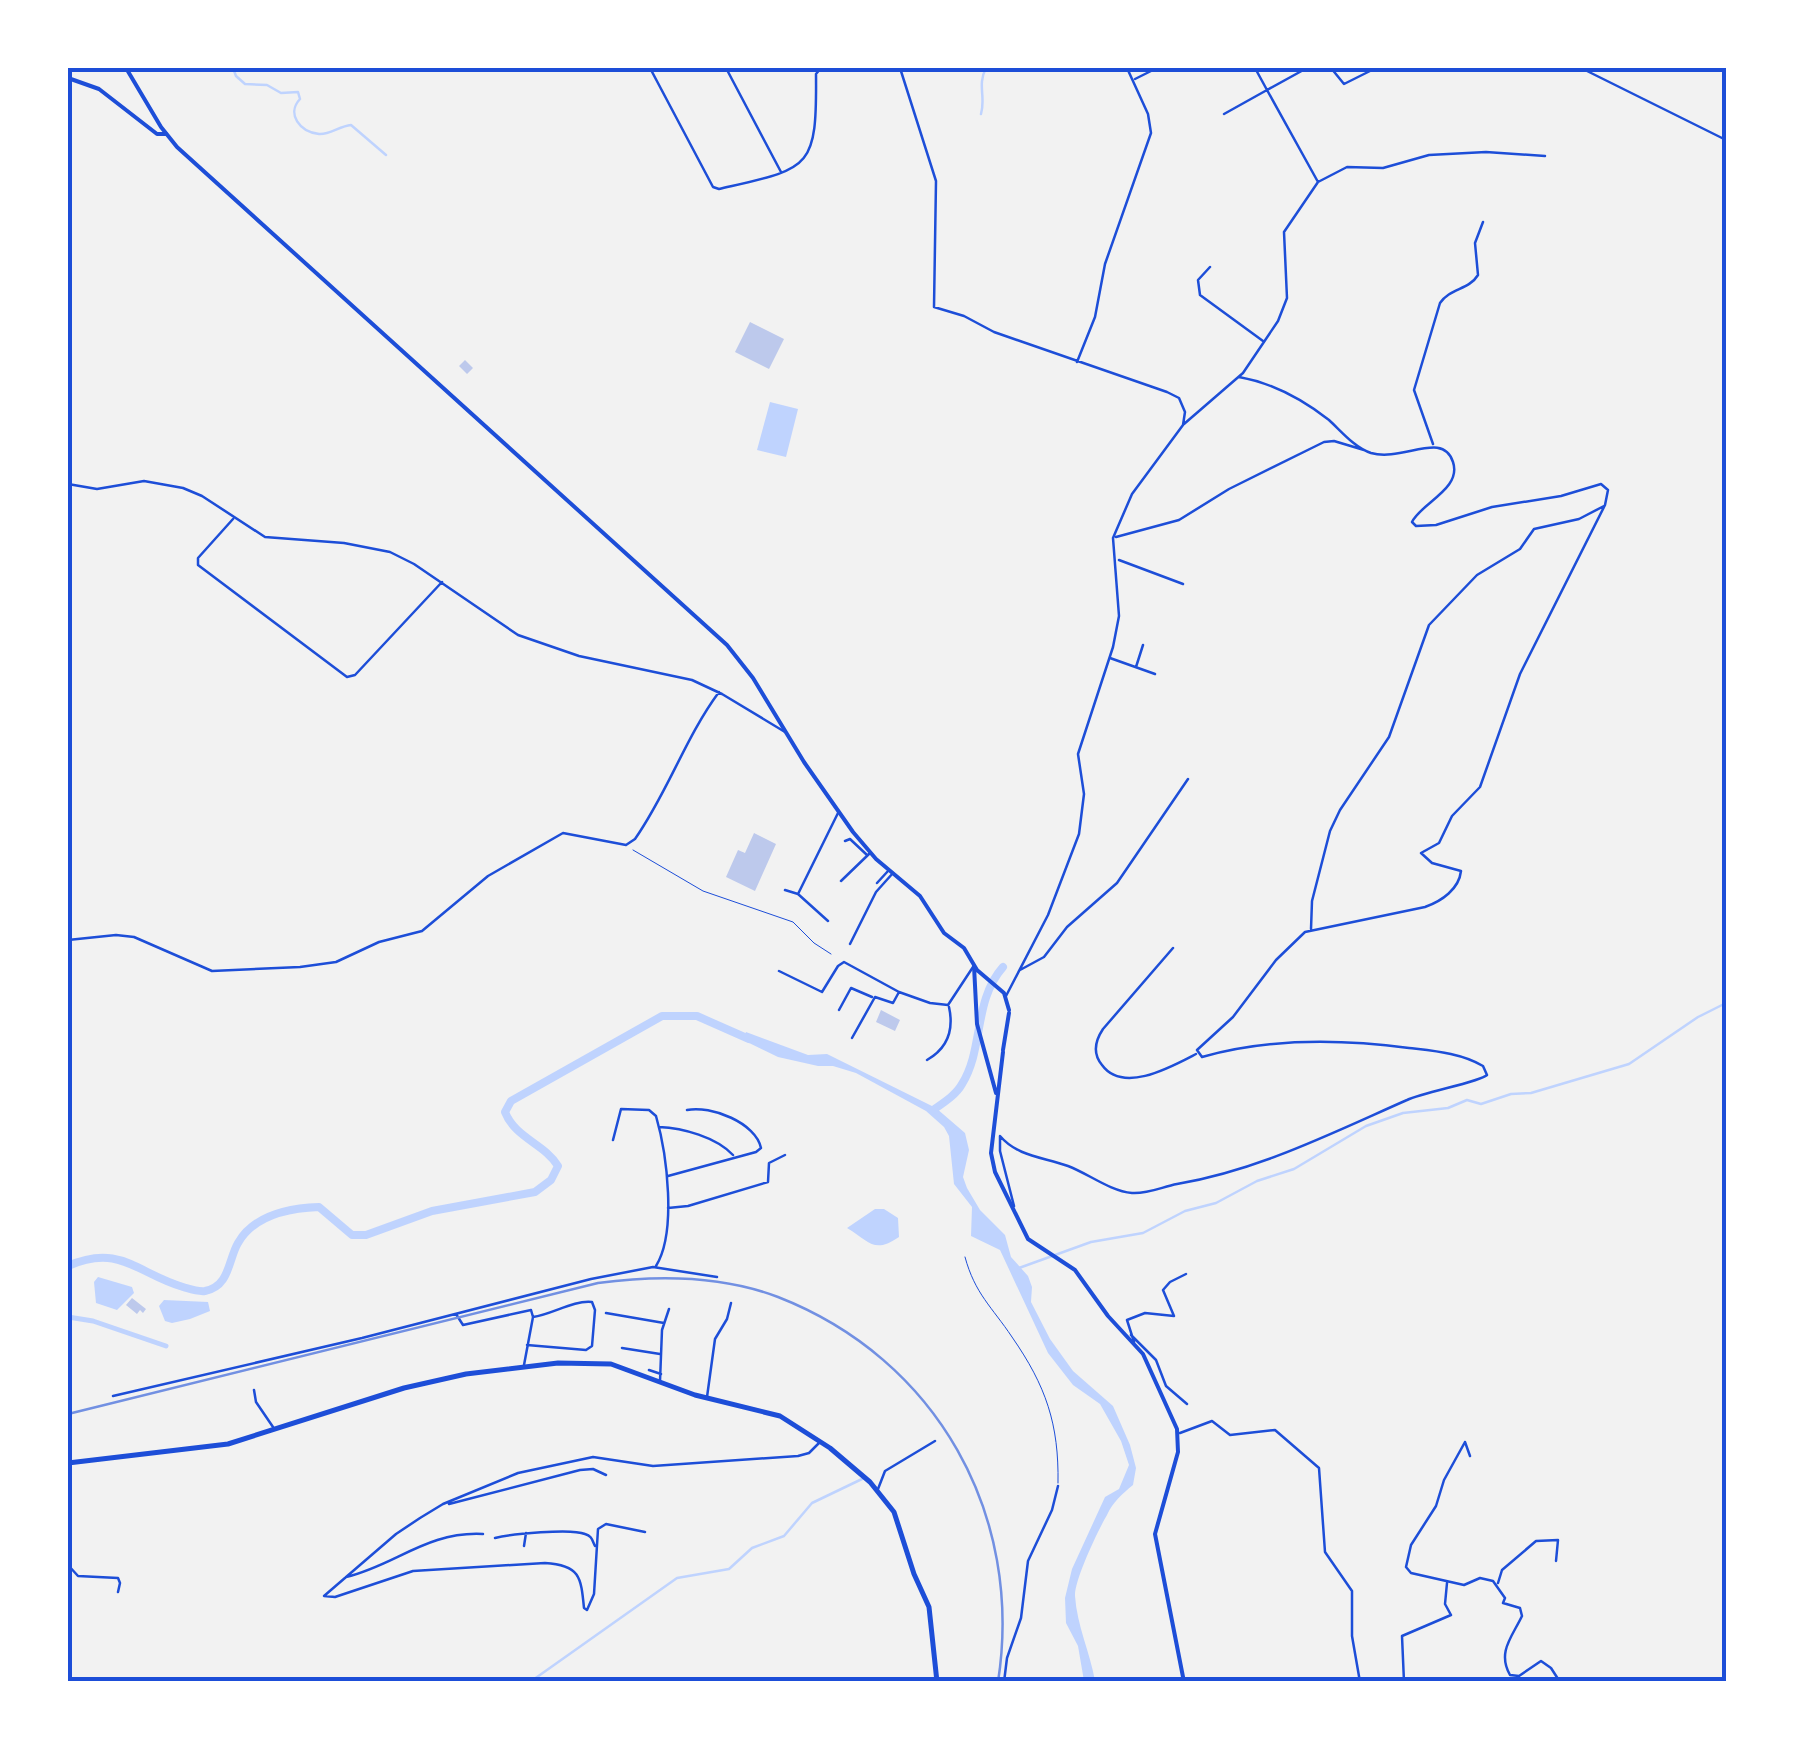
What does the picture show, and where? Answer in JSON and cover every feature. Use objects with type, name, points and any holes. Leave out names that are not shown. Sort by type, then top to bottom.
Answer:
[{"type":"main road","points":[[126,68],[166,134],[706,623],[743,664],[869,854],[920,896],[943,932],[966,951],[974,966],[1004,994],[1009,1012],[991,1160],[1028,1239],[1076,1270],[1110,1318],[1134,1343],[1152,1370],[1178,1434],[1178,1452],[1155,1534],[1184,1682]]},
{"type":"main road","points":[[68,78],[96,87],[157,134],[166,134]]},
{"type":"main road","points":[[974,966],[976,1024],[997,1100]]},
{"type":"main road","points":[[974,985],[984,977]]},
{"type":"main road","points":[[990,1065],[1001,1065]]},
{"type":"main road","points":[[68,1463],[216,1447],[410,1386],[472,1373],[596,1362],[660,1378],[706,1398],[775,1414],[821,1441],[878,1490],[896,1516],[930,1610],[937,1682]]},
{"type":"street","points":[[650,68],[718,189],[782,174],[798,165],[814,140],[816,74],[821,68]]},
{"type":"street","points":[[726,68],[782,174]]},
{"type":"street","points":[[900,68],[937,184],[933,306],[988,330],[1176,395],[1185,412],[1183,425]]},
{"type":"street","points":[[1076,362],[1096,312],[1105,264],[1151,132],[1150,118],[1127,68]]},
{"type":"street","points":[[1134,80],[1156,68]]},
{"type":"street","points":[[1255,68],[1318,182]]},
{"type":"street","points":[[1224,114],[1307,68]]},
{"type":"street","points":[[1331,68],[1344,84],[1376,68]]},
{"type":"street","points":[[1581,68],[1722,138]]},
{"type":"street","points":[[1004,994],[1048,915],[1080,834],[1084,794],[1078,754],[1110,658],[1120,612],[1113,538],[1132,494],[1183,425],[1239,377],[1264,342],[1288,298],[1284,232],[1318,182],[1348,167],[1385,168],[1429,155],[1486,152],[1546,156]]},
{"type":"street","points":[[1173,948],[1098,1038],[1096,1054],[1109,1072],[1126,1078],[1162,1069],[1197,1053],[1202,1043],[1233,1016],[1280,954],[1311,929],[1425,907],[1440,901],[1454,888],[1461,870],[1432,863],[1421,854],[1439,843],[1452,816],[1480,788],[1518,678],[1605,505],[1607,488],[1594,484],[1564,495],[1496,506],[1436,526],[1416,526],[1412,522],[1454,474],[1450,455],[1434,445],[1417,402],[1415,384],[1441,300],[1471,284],[1478,275],[1475,245],[1483,222]]},
{"type":"street","points":[[1210,266],[1198,279],[1200,295],[1264,342]]},
{"type":"street","points":[[1239,377],[1301,400],[1365,450]]},
{"type":"street","points":[[1113,538],[1179,520],[1230,488],[1324,442],[1396,456],[1434,445]]},
{"type":"street","points":[[68,484],[94,489],[151,481],[192,491],[267,538],[385,550],[414,564],[520,636],[594,660],[684,678],[718,692],[787,733]]},
{"type":"street","points":[[1311,929],[1311,904],[1328,835],[1388,736],[1430,622],[1477,574],[1521,548],[1533,530],[1579,520],[1605,505]]},
{"type":"street","points":[[234,518],[198,558],[198,564],[348,678],[442,582]]},
{"type":"street","points":[[1116,559],[1183,584]]},
{"type":"street","points":[[1136,667],[1143,645]]},
{"type":"street","points":[[1110,658],[1155,674]]},
{"type":"street","points":[[68,940],[134,936],[212,971],[336,962],[379,942],[422,931],[488,876],[563,833],[626,844],[634,839],[652,815],[688,739],[718,692]]},
{"type":"street","points":[[1020,970],[1044,957],[1065,929],[1115,886],[1188,778]]},
{"type":"street","points":[[798,894],[838,812]]},
{"type":"street","points":[[841,881],[869,854],[850,839],[845,841]]},
{"type":"street","points":[[877,883],[891,872]]},
{"type":"street","points":[[850,944],[876,892],[891,872]]},
{"type":"street","points":[[785,890],[798,894],[828,922]]},
{"type":"street","points":[[778,971],[822,992],[844,962],[899,992],[948,1005]]},
{"type":"street","points":[[927,1060],[938,1053],[949,1036],[948,1005],[974,966]]},
{"type":"street","points":[[839,1010],[851,988],[893,1002],[899,992]]},
{"type":"street","points":[[852,1038],[874,998]]},
{"type":"street","points":[[1013,1207],[1000,1136],[1011,1148],[1026,1154],[1071,1167],[1121,1190],[1143,1192],[1218,1177],[1279,1157],[1410,1098],[1444,1087],[1479,1082],[1487,1074],[1483,1066],[1468,1059],[1365,1041],[1248,1047],[1202,1058],[1197,1053]]},
{"type":"street","points":[[613,1140],[622,1109],[652,1112],[659,1127],[667,1208],[663,1250],[653,1267]]},
{"type":"street","points":[[666,1176],[760,1150],[760,1142],[751,1129],[699,1110],[687,1110]]},
{"type":"street","points":[[659,1127],[675,1128],[715,1142],[734,1156]]},
{"type":"street","points":[[667,1208],[688,1206],[767,1183],[768,1163],[786,1155]]},
{"type":"street","points":[[113,1396],[590,1279],[653,1267],[717,1277]]},
{"type":"street","points":[[1134,1343],[1126,1322],[1129,1318],[1145,1313],[1174,1316],[1163,1289],[1186,1274]]},
{"type":"street","points":[[527,1345],[586,1350],[592,1346],[596,1310],[592,1302],[533,1317]]},
{"type":"street","points":[[706,1398],[714,1340],[732,1304]]},
{"type":"street","points":[[456,1313],[461,1325],[532,1310],[524,1367]]},
{"type":"street","points":[[660,1378],[664,1323],[669,1310]]},
{"type":"street","points":[[606,1313],[664,1323]]},
{"type":"street","points":[[1130,1334],[1156,1360],[1166,1386],[1186,1404]]},
{"type":"street","points":[[622,1348],[663,1355]]},
{"type":"street","points":[[650,1370],[660,1378]]},
{"type":"street","points":[[254,1390],[256,1402],[274,1430]]},
{"type":"street","points":[[1178,1434],[1212,1421],[1230,1435],[1275,1430],[1319,1468],[1325,1552],[1352,1591],[1352,1636],[1360,1682]]},
{"type":"street","points":[[645,1532],[606,1524],[598,1529],[594,1594],[587,1610],[578,1577],[562,1564],[426,1570],[325,1597],[325,1592],[396,1534],[443,1504],[512,1474],[584,1458],[640,1466],[803,1455],[821,1441]]},
{"type":"street","points":[[878,1490],[883,1472],[936,1441]]},
{"type":"street","points":[[1470,1456],[1465,1442],[1444,1480],[1436,1506],[1407,1555],[1406,1567],[1412,1573],[1464,1584],[1480,1578],[1497,1584],[1505,1598],[1503,1603],[1520,1608],[1522,1616],[1503,1652],[1506,1670],[1519,1676],[1541,1661],[1560,1682]]},
{"type":"street","points":[[443,1504],[474,1500],[580,1470],[606,1474]]},
{"type":"street","points":[[1004,1682],[1007,1658],[1020,1620],[1027,1562],[1050,1515],[1058,1486]]},
{"type":"street","points":[[495,1538],[526,1533],[585,1534],[596,1548]]},
{"type":"street","points":[[524,1546],[526,1533]]},
{"type":"street","points":[[554,1544],[555,1533]]},
{"type":"street","points":[[344,1578],[434,1539],[482,1534]]},
{"type":"street","points":[[1497,1584],[1502,1570],[1536,1541],[1558,1540],[1556,1561]]},
{"type":"street","points":[[68,1565],[80,1577],[118,1578],[118,1592]]},
{"type":"street","points":[[1404,1682],[1402,1636],[1451,1614],[1445,1604],[1448,1581]]},
{"type":"lane","points":[[965,1258],[976,1289],[1014,1339],[1048,1400],[1058,1444],[1058,1486]]},
{"type":"path","points":[[626,844],[703,891],[793,922],[831,954]]},
{"type":"water","points":[[770,402],[798,409],[786,457],[757,450]]},
{"type":"water","points":[[746,1032],[808,1055],[827,1054],[936,1108],[965,1133],[969,1150],[963,1177],[967,1188],[980,1210],[1005,1235],[1011,1257],[1028,1276],[1031,1302],[1050,1339],[1073,1371],[1113,1406],[1136,1468],[1133,1485],[1109,1510],[1098,1532],[1076,1589],[1078,1618],[1095,1681],[1084,1681],[1078,1646],[1066,1623],[1065,1598],[1072,1569],[1105,1497],[1119,1489],[1129,1465],[1121,1441],[1100,1404],[1073,1385],[1048,1353],[1000,1250],[971,1236],[972,1207],[954,1184],[949,1136],[944,1127],[926,1111],[856,1073],[778,1057],[743,1040]]},
{"type":"water","points":[[875,1209],[884,1209],[898,1218],[899,1237],[884,1245],[867,1241],[847,1228]]},
{"type":"water","points":[[98,1277],[132,1287],[134,1293],[117,1310],[96,1303],[94,1282]]},
{"type":"water","points":[[164,1300],[208,1302],[210,1311],[172,1323],[165,1321],[159,1306]]},
{"type":"building","points":[[750,322],[784,339],[769,369],[735,352]]},
{"type":"building","points":[[465,360],[473,368],[467,374],[459,366]]},
{"type":"building","points":[[754,833],[776,844],[755,891],[726,877],[738,850],[745,853]]},
{"type":"building","points":[[881,1010],[900,1020],[895,1031],[876,1022]]},
{"type":"building","points":[[132,1298],[146,1309],[143,1313],[140,1310],[137,1314],[126,1305]]},
{"type":"waterway","points":[[233,68],[245,84],[267,85],[281,93],[298,92],[295,116],[306,130],[323,134],[351,125],[386,155]]},
{"type":"waterway","points":[[981,114],[986,68]]},
{"type":"waterway","points":[[933,1110],[956,1092],[969,1070],[987,995],[1003,967]]},
{"type":"waterway","points":[[1019,1268],[1091,1242],[1143,1233],[1185,1211],[1216,1203],[1257,1181],[1294,1169],[1366,1126],[1403,1113],[1448,1108],[1467,1100],[1481,1104],[1629,1064],[1698,1017],[1726,1003]]},
{"type":"waterway","points":[[68,1266],[86,1260],[115,1259],[167,1281],[205,1291],[224,1278],[245,1233],[285,1211],[319,1207],[352,1235],[366,1235],[432,1211],[535,1192],[551,1180],[558,1166],[510,1121],[505,1112],[511,1101],[662,1016],[697,1016],[749,1039]]},
{"type":"waterway","points":[[68,1317],[93,1321],[166,1346]]},
{"type":"waterway","points":[[530,1682],[677,1578],[729,1569],[752,1548],[784,1536],[812,1503],[862,1479]]},
{"type":"railway","points":[[68,1414],[598,1283],[689,1279],[756,1290],[834,1324],[883,1360],[924,1402],[957,1450],[982,1503],[997,1560],[1003,1620],[998,1682]]}]
